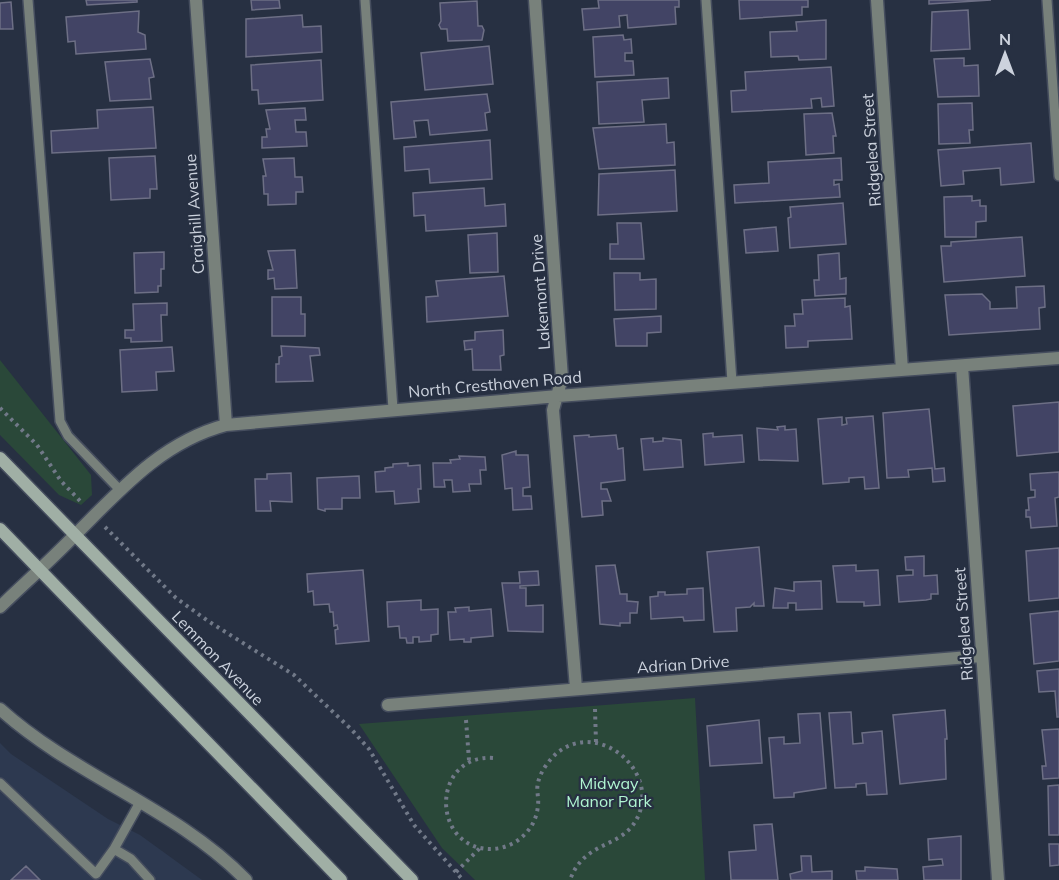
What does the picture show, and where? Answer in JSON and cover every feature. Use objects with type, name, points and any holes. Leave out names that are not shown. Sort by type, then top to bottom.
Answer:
[{"type":"main road","name":"Lemmon Avenue","points":[[0,458],[412,880]]},
{"type":"main road","points":[[0,530],[341,880]]},
{"type":"street","name":"Craighill Avenue","points":[[196,0],[226,425]]},
{"type":"street","name":"Lakemont Drive","points":[[536,0],[562,378],[553,410],[576,688]]},
{"type":"street","name":"Ridgelea Street","points":[[877,0],[902,370]]},
{"type":"street","name":"North Cresthaven Road","points":[[0,607],[75,536],[119,489],[177,443],[204,430],[226,425],[558,396],[1059,358]]},
{"type":"street","name":"Ridgelea Street","points":[[962,366],[998,880]]},
{"type":"street","name":"Adrian Drive","points":[[388,705],[981,656]]},
{"type":"street","points":[[0,709],[52,750],[194,835],[246,880]]},
{"type":"lane","points":[[28,0],[60,421],[68,436],[119,489]]},
{"type":"lane","points":[[365,0],[393,410]]},
{"type":"lane","points":[[706,0],[732,382]]},
{"type":"lane","points":[[1047,0],[1059,176]]},
{"type":"lane","points":[[0,783],[99,877],[139,804]]},
{"type":"lane","points":[[114,849],[131,860],[150,880]]},
{"type":"path","points":[[0,408],[37,445],[61,481],[81,502]]},
{"type":"path","points":[[107,529],[176,598],[294,675],[351,729],[369,749],[414,825],[463,880]]},
{"type":"path","points":[[595,709],[596,742]]},
{"type":"path","points":[[466,720],[469,760]]},
{"type":"path","points":[[493,758],[469,760],[456,772],[447,789],[445,810],[453,828],[467,842],[480,848],[503,847],[521,840],[532,828],[538,807],[538,783],[546,765],[558,751],[577,744],[596,742],[616,750],[630,761],[640,777],[643,796],[639,814],[628,831],[614,841],[597,847],[582,857],[570,880]]},
{"type":"path","points":[[456,872],[480,848]]},
{"type":"shaded area","points":[[0,743],[11,754],[108,819],[140,835],[202,880],[0,880]]},
{"type":"green space","points":[[0,360],[91,475],[92,495],[81,505],[59,495],[0,435]]},
{"type":"green space","name":"Midway Manor Park","points":[[695,698],[705,880],[475,880],[442,848],[359,724]]},
{"type":"building","points":[[86,0],[137,0],[137,2],[87,5]]},
{"type":"building","points":[[251,0],[279,0],[280,8],[252,10]]},
{"type":"building","points":[[598,0],[679,0],[679,7],[675,7],[676,24],[628,28],[627,15],[619,16],[620,27],[584,30],[582,9],[599,8]]},
{"type":"building","points":[[739,0],[808,0],[808,7],[802,7],[802,15],[740,19]]},
{"type":"building","points":[[929,0],[991,0],[929,4]]},
{"type":"building","points":[[477,1],[478,26],[482,26],[484,30],[482,40],[448,41],[447,29],[441,29],[439,25],[441,21],[440,3]]},
{"type":"building","points":[[11,2],[13,29],[0,29],[0,3]]},
{"type":"building","points":[[968,10],[970,49],[931,51],[932,12]]},
{"type":"building","points":[[139,11],[138,32],[145,35],[146,49],[76,54],[75,41],[68,42],[66,17]]},
{"type":"building","points":[[302,15],[303,27],[321,26],[322,52],[246,57],[246,19]]},
{"type":"building","points":[[826,20],[826,59],[799,60],[798,56],[771,57],[770,32],[797,31],[796,22]]},
{"type":"building","points":[[623,35],[624,40],[631,39],[632,53],[625,53],[625,61],[633,61],[634,75],[595,77],[593,37]]},
{"type":"building","points":[[489,46],[493,84],[425,90],[421,53]]},
{"type":"building","points":[[964,58],[964,66],[978,65],[979,96],[938,97],[934,59]]},
{"type":"building","points":[[150,59],[154,77],[149,78],[151,99],[110,101],[105,62]]},
{"type":"building","points":[[321,60],[323,100],[259,104],[258,90],[252,90],[251,65]]},
{"type":"building","points":[[831,67],[834,106],[822,107],[821,98],[811,99],[812,108],[732,112],[731,91],[746,90],[745,72]]},
{"type":"building","points":[[668,78],[669,98],[642,100],[644,122],[599,124],[597,82]]},
{"type":"building","points":[[487,94],[490,112],[485,113],[487,130],[430,135],[428,120],[414,121],[416,137],[394,139],[391,102]]},
{"type":"building","points":[[972,103],[973,130],[969,130],[970,143],[939,144],[938,104]]},
{"type":"building","points":[[153,107],[156,148],[52,153],[51,131],[98,128],[97,110]]},
{"type":"building","points":[[305,108],[306,120],[295,120],[296,132],[306,132],[307,146],[262,148],[262,137],[267,137],[266,129],[270,129],[266,110]]},
{"type":"building","points":[[832,113],[836,136],[833,136],[834,153],[806,155],[804,114]]},
{"type":"building","points":[[666,124],[667,143],[674,142],[675,165],[599,169],[593,128]]},
{"type":"building","points":[[490,140],[492,179],[430,183],[429,169],[405,171],[404,147]]},
{"type":"building","points":[[1031,143],[1034,182],[1001,185],[1000,168],[963,171],[964,184],[941,186],[938,150]]},
{"type":"building","points":[[155,156],[157,189],[150,189],[150,198],[111,200],[109,158]]},
{"type":"building","points":[[294,158],[295,177],[302,177],[303,192],[296,192],[296,204],[268,205],[268,194],[264,194],[263,176],[266,176],[263,159]]},
{"type":"building","points":[[841,158],[842,180],[834,180],[834,185],[839,184],[840,197],[735,203],[734,185],[769,183],[768,162]]},
{"type":"building","points":[[675,170],[677,211],[598,215],[599,174]]},
{"type":"building","points":[[484,188],[485,206],[505,204],[506,226],[426,231],[425,215],[414,216],[413,193]]},
{"type":"building","points":[[972,196],[972,201],[980,200],[980,206],[986,206],[986,221],[976,222],[976,237],[945,237],[944,197]]},
{"type":"building","points":[[843,203],[846,244],[790,248],[788,218],[791,217],[790,207]]},
{"type":"building","points":[[617,223],[641,223],[644,259],[610,259],[610,244],[618,244]]},
{"type":"building","points":[[776,227],[778,251],[746,253],[744,230]]},
{"type":"building","points":[[497,233],[498,272],[470,273],[468,235]]},
{"type":"building","points":[[1022,237],[1025,276],[944,282],[941,246],[951,246],[951,242]]},
{"type":"building","points":[[295,250],[297,288],[275,289],[274,278],[268,279],[268,270],[273,270],[268,251]]},
{"type":"building","points":[[164,252],[164,269],[161,269],[161,286],[158,286],[158,292],[135,293],[134,253]]},
{"type":"building","points":[[839,253],[840,279],[846,278],[846,294],[815,296],[814,280],[819,280],[818,255]]},
{"type":"building","points":[[614,273],[640,273],[640,280],[656,279],[656,309],[615,310]]},
{"type":"building","points":[[504,276],[508,316],[427,322],[426,297],[438,296],[436,281]]},
{"type":"building","points":[[1044,286],[1045,307],[1039,308],[1040,329],[949,335],[945,295],[982,294],[990,302],[990,309],[1017,308],[1016,287]]},
{"type":"building","points":[[272,297],[301,297],[301,314],[305,314],[305,336],[272,336]]},
{"type":"building","points":[[845,298],[845,307],[850,306],[852,339],[808,341],[808,347],[786,348],[785,326],[795,326],[794,314],[803,314],[802,300]]},
{"type":"building","points":[[167,303],[167,315],[161,315],[162,341],[131,342],[131,338],[125,338],[125,330],[134,330],[133,304]]},
{"type":"building","points":[[661,316],[661,332],[647,333],[647,346],[616,346],[614,319]]},
{"type":"building","points":[[503,330],[504,355],[500,356],[501,370],[473,370],[472,349],[465,350],[464,341],[475,340],[475,332]]},
{"type":"building","points":[[281,346],[319,348],[320,355],[310,356],[313,381],[276,382],[276,364],[279,364],[279,357],[282,356]]},
{"type":"building","points":[[172,347],[174,371],[156,372],[157,390],[122,392],[120,350]]},
{"type":"building","points":[[1059,402],[1059,452],[1017,456],[1013,406]]},
{"type":"building","points":[[929,409],[935,469],[944,468],[945,481],[933,482],[932,468],[908,470],[909,477],[887,478],[883,413]]},
{"type":"building","points":[[873,416],[879,488],[865,489],[864,477],[849,478],[849,482],[823,484],[818,419],[842,417],[842,425],[847,424],[846,418]]},
{"type":"building","points":[[785,426],[785,430],[796,429],[798,461],[759,460],[757,428],[778,430],[777,427]]},
{"type":"building","points":[[713,433],[713,437],[742,435],[744,462],[705,465],[703,434]]},
{"type":"building","points":[[589,435],[589,437],[616,435],[618,449],[623,448],[625,480],[601,483],[601,489],[607,489],[611,501],[602,501],[603,515],[582,517],[574,436]]},
{"type":"building","points":[[653,438],[653,442],[663,441],[663,438],[681,440],[683,467],[644,470],[641,439]]},
{"type":"building","points":[[516,451],[516,455],[528,455],[530,487],[523,488],[523,496],[531,496],[532,509],[513,510],[512,488],[505,489],[502,455]]},
{"type":"building","points":[[459,456],[485,457],[486,470],[480,470],[481,484],[469,484],[470,491],[453,492],[452,480],[444,480],[445,487],[434,487],[433,463],[451,463],[450,460],[460,459]]},
{"type":"building","points":[[408,463],[408,466],[420,465],[419,502],[395,504],[394,491],[376,492],[375,472],[385,471],[385,468],[393,467],[393,464]]},
{"type":"building","points":[[1059,472],[1059,497],[1055,498],[1057,526],[1031,528],[1030,517],[1026,517],[1026,510],[1029,510],[1028,498],[1035,497],[1035,490],[1031,490],[1030,474]]},
{"type":"building","points":[[291,473],[292,502],[270,501],[271,511],[256,511],[255,479],[267,479],[267,474]]},
{"type":"building","points":[[359,476],[360,498],[342,498],[342,509],[325,509],[325,511],[318,509],[317,478]]},
{"type":"building","points":[[759,547],[764,606],[754,606],[754,603],[750,607],[736,608],[737,631],[714,632],[707,552]]},
{"type":"building","points":[[1059,548],[1059,598],[1029,601],[1026,551]]},
{"type":"building","points":[[924,556],[924,576],[937,575],[938,594],[931,594],[931,599],[899,602],[897,576],[913,575],[913,570],[906,570],[905,557]]},
{"type":"building","points":[[615,565],[620,594],[627,594],[627,601],[638,602],[637,613],[630,613],[630,623],[620,623],[620,626],[600,624],[596,566]]},
{"type":"building","points":[[856,565],[856,571],[878,570],[880,605],[864,606],[864,602],[837,602],[833,566]]},
{"type":"building","points":[[363,570],[369,641],[336,644],[335,630],[338,629],[337,625],[334,626],[333,612],[330,612],[329,604],[314,605],[313,591],[308,592],[307,574]]},
{"type":"building","points":[[538,571],[539,585],[520,586],[520,588],[526,588],[526,606],[543,605],[543,632],[508,631],[502,583],[520,583],[519,572]]},
{"type":"building","points":[[821,581],[822,609],[796,610],[796,603],[788,603],[788,608],[773,608],[775,588],[794,591],[794,582]]},
{"type":"building","points":[[703,588],[704,620],[684,621],[683,617],[651,619],[650,597],[658,596],[658,592],[665,592],[665,595],[687,594],[687,589]]},
{"type":"building","points":[[421,600],[421,610],[438,609],[438,634],[431,635],[431,641],[419,642],[419,637],[413,637],[413,643],[407,643],[406,638],[400,638],[399,626],[388,627],[387,602]]},
{"type":"building","points":[[469,607],[469,611],[491,609],[493,636],[471,638],[471,642],[464,642],[464,639],[450,640],[448,612],[456,612],[455,608]]},
{"type":"building","points":[[1059,611],[1059,661],[1034,664],[1030,614]]},
{"type":"building","points":[[1059,669],[1059,717],[1057,717],[1055,691],[1039,692],[1037,671]]},
{"type":"building","points":[[945,710],[946,779],[900,784],[893,715]]},
{"type":"building","points":[[851,712],[853,744],[863,743],[862,733],[882,731],[887,794],[867,795],[866,783],[856,784],[856,787],[835,788],[829,713]]},
{"type":"building","points":[[820,713],[826,788],[794,793],[794,797],[774,798],[769,738],[784,737],[784,744],[800,743],[798,714]]},
{"type":"building","points":[[759,720],[762,763],[710,766],[707,726]]},
{"type":"building","points":[[1059,729],[1059,778],[1043,779],[1042,766],[1046,766],[1042,730]]},
{"type":"building","points":[[1059,785],[1059,835],[1049,835],[1048,786]]},
{"type":"building","points":[[772,824],[778,880],[731,880],[729,852],[756,850],[754,825]]},
{"type":"building","points":[[961,836],[961,880],[924,880],[923,867],[943,865],[942,859],[929,860],[928,839]]},
{"type":"building","points":[[1049,844],[1059,844],[1059,865],[1050,866]]},
{"type":"building","points":[[801,856],[811,856],[812,872],[832,871],[832,880],[791,880],[790,874],[802,871]]},
{"type":"building","points":[[26,866],[40,880],[11,880]]},
{"type":"building","points":[[865,867],[897,869],[898,880],[857,880],[856,871],[865,871]]}]
